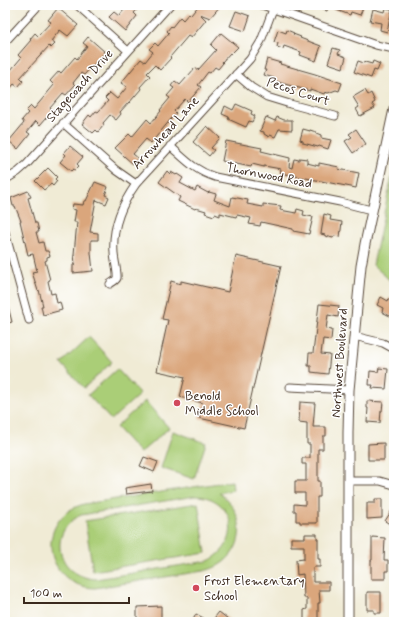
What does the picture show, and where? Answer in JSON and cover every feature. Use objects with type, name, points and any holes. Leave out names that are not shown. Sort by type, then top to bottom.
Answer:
[{"type":"street","points":[[5,42],[39,5]]},
{"type":"street","points":[[77,5],[128,51]]},
{"type":"street","name":"Stagecoach Drive","points":[[5,180],[27,164],[170,5]]},
{"type":"street","points":[[262,5],[376,45],[394,49]]},
{"type":"street","name":"Arrowhead Lane","points":[[110,284],[117,276],[114,259],[114,241],[116,222],[122,206],[136,184],[250,59],[262,40],[273,9]]},
{"type":"street","name":"Pecos Court","points":[[236,74],[251,87],[267,97],[335,116]]},
{"type":"street","name":"Northwest Boulevard","points":[[348,622],[349,390],[362,258],[371,210],[394,109]]},
{"type":"street","points":[[63,123],[116,170],[136,184]]},
{"type":"street","name":"Thornwood Road","points":[[170,146],[195,168],[215,177],[340,202],[371,210]]},
{"type":"street","points":[[5,232],[29,320]]},
{"type":"street","points":[[354,336],[383,343],[394,349]]},
{"type":"street","points":[[290,387],[349,390]]},
{"type":"street","points":[[348,480],[380,481],[394,485]]},
{"type":"green space","points":[[394,167],[394,284],[373,265]]},
{"type":"green space","points":[[89,337],[112,362],[84,388],[61,363]]},
{"type":"green space","points":[[117,369],[140,394],[111,420],[88,395]]},
{"type":"green space","points":[[145,401],[169,428],[140,453],[116,427]]},
{"type":"green space","points":[[173,431],[206,443],[194,479],[161,468]]},
{"type":"green space","points":[[232,481],[233,490],[219,493],[229,503],[236,514],[239,526],[239,538],[235,549],[227,559],[217,566],[203,571],[95,588],[81,586],[69,580],[60,571],[54,560],[51,548],[52,535],[57,523],[67,512],[84,504]],"holes":[[[195,496],[209,498],[219,504],[226,512],[230,522],[230,533],[227,544],[219,553],[208,561],[96,579],[83,576],[72,571],[65,562],[61,553],[60,542],[63,532],[70,523],[81,515]]]},
{"type":"green space","points":[[198,503],[206,553],[93,571],[85,521]]},
{"type":"building","points":[[128,5],[141,5],[134,13],[137,16],[125,31],[109,17],[114,12],[119,16]]},
{"type":"building","points":[[199,5],[221,5],[210,18],[200,14],[206,20],[191,38],[188,36],[160,70],[155,65],[147,73],[150,76],[140,87],[141,89],[120,112],[121,114],[116,120],[110,115],[98,132],[96,130],[93,133],[82,124],[89,115],[91,117],[96,111],[98,112],[108,101],[105,98],[110,93],[117,99],[127,87],[121,83],[141,59],[145,62],[153,52],[149,49],[155,43],[158,46],[169,33],[167,31],[180,17],[183,20],[189,13],[191,15]]},
{"type":"building","points":[[364,5],[360,15],[351,12],[350,15],[328,7],[327,11],[311,6]]},
{"type":"building","points":[[58,8],[78,25],[68,36],[60,30],[51,41],[55,44],[51,48],[49,46],[20,78],[23,81],[18,87],[14,84],[5,95],[5,67],[10,71],[21,58],[18,55],[31,40],[30,39],[35,33],[38,36],[51,22],[48,20]]},
{"type":"building","points":[[385,8],[392,9],[387,32],[380,30],[381,23],[370,21],[373,9],[384,12]]},
{"type":"building","points":[[236,11],[250,16],[245,31],[230,26]]},
{"type":"building","points":[[278,30],[286,33],[287,30],[301,37],[300,38],[321,46],[316,61],[300,55],[301,52],[284,46],[283,49],[277,47],[278,43],[274,42]]},
{"type":"building","points":[[221,33],[238,47],[231,54],[230,53],[218,69],[215,67],[210,73],[208,72],[198,85],[201,87],[188,102],[185,99],[174,111],[176,113],[151,143],[146,139],[133,154],[138,158],[133,164],[115,148],[129,134],[132,137],[147,119],[151,123],[170,98],[167,96],[174,88],[171,86],[175,81],[180,85],[195,68],[198,70],[216,50],[211,45]]},
{"type":"building","points":[[88,37],[105,52],[84,75],[81,73],[73,83],[75,85],[66,95],[63,93],[50,108],[53,110],[40,125],[36,121],[27,132],[30,134],[18,149],[9,141],[24,123],[22,120],[28,113],[26,111],[31,106],[34,109],[54,85],[50,81],[59,71],[61,73],[75,57],[77,59],[87,46],[83,43]]},
{"type":"building","points":[[333,48],[340,50],[338,54],[346,57],[343,68],[328,63]]},
{"type":"building","points":[[267,59],[342,83],[339,91],[336,90],[328,93],[325,92],[324,94],[274,80],[274,78],[264,75]]},
{"type":"building","points":[[358,61],[372,64],[373,61],[380,64],[377,71],[374,70],[371,78],[354,72]]},
{"type":"building","points":[[365,90],[368,95],[371,93],[375,102],[372,104],[375,108],[360,116],[356,109],[359,107],[353,97]]},
{"type":"building","points":[[236,104],[252,111],[251,114],[255,116],[252,122],[249,121],[246,127],[228,119],[229,117],[222,114],[225,106],[233,110]]},
{"type":"building","points":[[266,117],[275,121],[277,117],[284,120],[292,120],[292,130],[279,129],[275,137],[270,135],[269,137],[264,134],[264,132],[260,131]]},
{"type":"building","points":[[207,126],[220,138],[211,148],[214,150],[209,156],[193,142]]},
{"type":"building","points":[[303,129],[316,132],[321,135],[321,138],[331,140],[328,149],[303,143],[303,141],[300,140]]},
{"type":"building","points":[[356,129],[366,144],[353,153],[345,141],[352,137],[349,134]]},
{"type":"building","points":[[226,141],[262,148],[261,151],[290,158],[289,167],[292,168],[294,159],[299,160],[299,158],[307,159],[307,163],[319,166],[319,163],[339,167],[338,169],[359,173],[356,188],[280,173],[281,169],[252,164],[251,167],[222,161]]},
{"type":"building","points":[[70,146],[83,157],[77,164],[79,166],[75,170],[73,169],[71,171],[60,162],[66,155],[64,153]]},
{"type":"building","points":[[48,168],[57,177],[55,179],[57,181],[53,186],[51,184],[44,190],[35,181]]},
{"type":"building","points":[[167,171],[170,174],[171,172],[183,178],[180,183],[195,191],[197,187],[208,193],[216,194],[214,200],[230,206],[232,197],[248,200],[247,204],[263,207],[263,204],[281,206],[280,210],[296,213],[297,209],[304,211],[303,215],[313,217],[309,234],[261,222],[260,226],[249,224],[251,218],[237,215],[236,217],[220,213],[220,216],[215,214],[214,216],[205,213],[206,211],[195,209],[178,201],[180,197],[159,182]]},
{"type":"building","points":[[95,182],[108,187],[105,195],[109,197],[106,204],[96,200],[90,232],[98,233],[98,240],[91,240],[93,271],[73,273],[73,265],[75,264],[74,254],[77,222],[74,222],[76,210],[72,209],[73,204],[83,205]]},
{"type":"building","points":[[28,191],[31,197],[28,198],[39,232],[36,232],[39,243],[43,242],[45,251],[48,251],[50,256],[47,257],[47,260],[45,261],[50,280],[48,281],[51,294],[55,293],[57,303],[60,302],[62,310],[43,315],[41,306],[43,306],[39,290],[38,291],[32,272],[37,271],[33,254],[28,255],[21,221],[15,206],[13,206],[11,198]]},
{"type":"building","points":[[324,214],[331,216],[330,220],[342,222],[340,237],[334,236],[333,238],[321,234]]},
{"type":"building","points":[[236,256],[281,266],[244,428],[199,418],[203,403],[180,397],[185,377],[157,371],[168,320],[162,319],[171,281],[181,284],[181,281],[228,292]]},
{"type":"building","points":[[381,297],[388,301],[389,298],[394,301],[394,318],[382,312],[383,308],[377,305]]},
{"type":"building","points":[[5,302],[7,302],[12,322],[5,324]]},
{"type":"building","points":[[319,304],[339,306],[338,317],[328,315],[326,329],[332,330],[331,340],[323,339],[321,354],[330,355],[328,374],[311,372],[311,366],[308,366],[309,353],[313,353]]},
{"type":"building","points":[[379,368],[388,369],[386,389],[372,388],[373,385],[369,385],[370,371],[378,372]]},
{"type":"building","points":[[367,401],[383,402],[380,423],[367,422]]},
{"type":"building","points":[[300,402],[315,403],[313,427],[326,427],[326,436],[323,436],[323,449],[318,449],[318,481],[320,481],[320,497],[317,497],[317,523],[300,523],[300,521],[296,521],[296,511],[294,511],[294,504],[305,505],[305,493],[295,493],[295,481],[306,481],[306,464],[302,464],[302,458],[310,458],[310,444],[307,444],[307,423],[299,422]]},
{"type":"building","points":[[384,443],[384,460],[368,460],[368,444]]},
{"type":"building","points":[[144,457],[158,462],[154,472],[140,466]]},
{"type":"building","points":[[151,484],[152,491],[126,494],[125,488]]},
{"type":"building","points":[[375,499],[382,499],[382,518],[367,519],[367,503],[375,503]]},
{"type":"building","points":[[394,507],[394,527],[385,521]]},
{"type":"building","points":[[305,534],[317,534],[318,539],[318,559],[320,559],[320,567],[313,567],[313,582],[329,582],[329,590],[319,590],[320,603],[318,603],[318,622],[304,622],[304,610],[307,609],[307,598],[304,598],[303,574],[297,575],[296,560],[304,559],[304,546],[291,546],[291,538],[305,538]]},
{"type":"building","points":[[372,537],[385,538],[384,560],[388,560],[388,571],[385,571],[385,579],[371,579]]},
{"type":"building","points":[[367,592],[381,592],[381,613],[374,613],[374,610],[367,610]]},
{"type":"building","points":[[161,606],[161,622],[137,622],[137,607]]},
{"type":"building","points":[[219,612],[232,622],[211,622]]},
{"type":"building","points":[[196,614],[211,622],[192,622]]},
{"type":"place","name":"Benold Middle School","points":[[177,403]]},
{"type":"place","name":"Frost Elementary School","points":[[196,588]]}]
